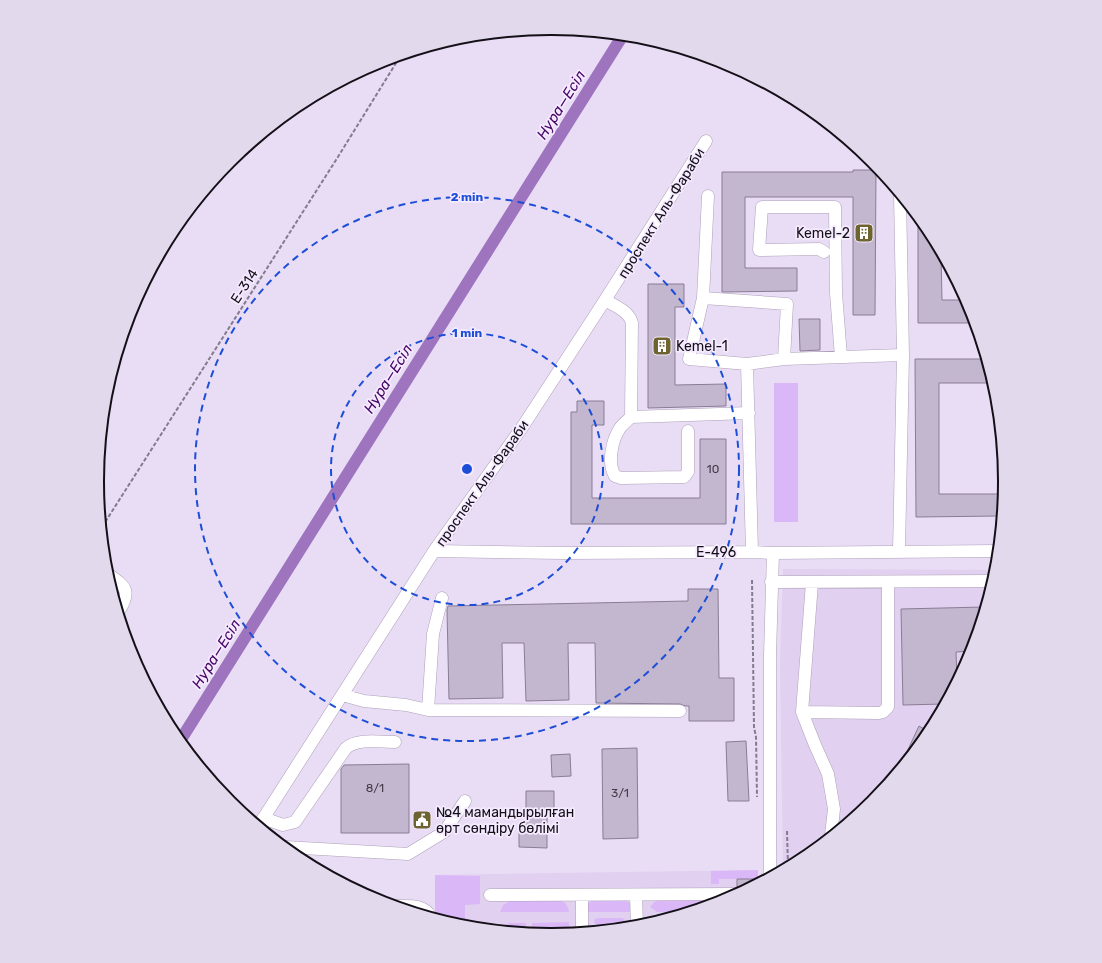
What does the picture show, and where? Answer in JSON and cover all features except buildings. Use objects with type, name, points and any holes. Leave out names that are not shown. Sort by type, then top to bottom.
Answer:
[{"type":"street","name":"проспект Аль-Фараби","points":[[262,821],[434,551],[523,426],[706,141]]},
{"type":"street","points":[[708,196],[703,298],[689,359],[747,364],[784,359],[903,355]]},
{"type":"street","points":[[899,551],[903,355],[900,204]]},
{"type":"street","points":[[824,252],[818,249],[759,250],[762,207],[835,207],[836,293],[841,357]]},
{"type":"street","points":[[703,298],[787,304],[784,359]]},
{"type":"street","points":[[605,300],[631,318],[631,417]]},
{"type":"street","points":[[747,364],[752,552]]},
{"type":"street","points":[[688,431],[688,472],[684,477],[621,478],[615,476],[612,472],[611,447],[620,428],[631,417],[749,413]]},
{"type":"street","name":"E-496","points":[[434,551],[564,553],[992,551]]},
{"type":"street","points":[[770,870],[771,582],[773,553]]},
{"type":"street","points":[[116,579],[123,584],[126,592],[122,605]]},
{"type":"street","points":[[771,582],[986,581]]},
{"type":"street","points":[[812,582],[802,712],[828,774],[834,809],[832,828]]},
{"type":"street","points":[[802,712],[879,713],[883,712],[888,707],[888,582]]},
{"type":"street","points":[[428,710],[433,634],[442,598]]},
{"type":"street","points":[[342,695],[364,701],[406,705],[428,710],[680,711]]},
{"type":"street","points":[[263,822],[283,825],[295,822],[346,748],[351,744],[358,742],[395,742]]},
{"type":"street","points":[[297,849],[408,854],[444,832],[465,801]]},
{"type":"street","points":[[490,895],[722,894]]},
{"type":"street","points":[[582,895],[582,927]]},
{"type":"street","points":[[636,895],[637,919]]},
{"type":"path","name":"E-314","points":[[106,521],[396,63]]},
{"type":"path","points":[[752,580],[754,726],[756,737],[757,803]]},
{"type":"path","points":[[787,831],[788,860]]},
{"type":"shaded area","points":[[774,383],[798,383],[798,522],[774,522]]},
{"type":"shaded area","points":[[783,569],[989,570],[974,625],[964,652],[938,705],[922,730],[887,776],[867,797],[823,836],[783,863],[780,666]]},
{"type":"shaded area","points":[[758,870],[758,877],[748,882],[722,894],[667,913],[609,924],[551,928],[493,924],[435,913],[435,875]]},
{"type":"shaded area","points":[[758,870],[758,877],[754,879],[719,879],[719,884],[711,884],[711,871]]},
{"type":"shaded area","points":[[435,875],[480,876],[480,904],[465,905],[465,919],[435,913]]},
{"type":"shaded area","points":[[708,899],[670,912],[657,912],[650,907],[654,902],[661,900]]},
{"type":"shaded area","points":[[625,900],[631,904],[633,912],[586,912],[587,904],[592,901]]},
{"type":"shaded area","points":[[510,901],[560,901],[564,902],[569,912],[500,912],[503,905]]},
{"type":"shaded area","points":[[621,918],[624,919],[625,921],[597,925],[594,922],[595,919]]},
{"type":"shaded area","points":[[569,922],[569,927],[532,927],[532,923]]},
{"type":"shaded area","points":[[509,923],[526,923],[526,927],[506,925]]},
{"type":"waterway","name":"Нура—Есіл","points":[[184,735],[619,41]]},
{"type":"place","name":"Kemel-2","points":[[864,233]]},
{"type":"place","name":"Kemel-1","points":[[662,346]]},
{"type":"place","name":"№4 мамандырылған өрт сөндіру бөлімі","points":[[422,820]]}]
